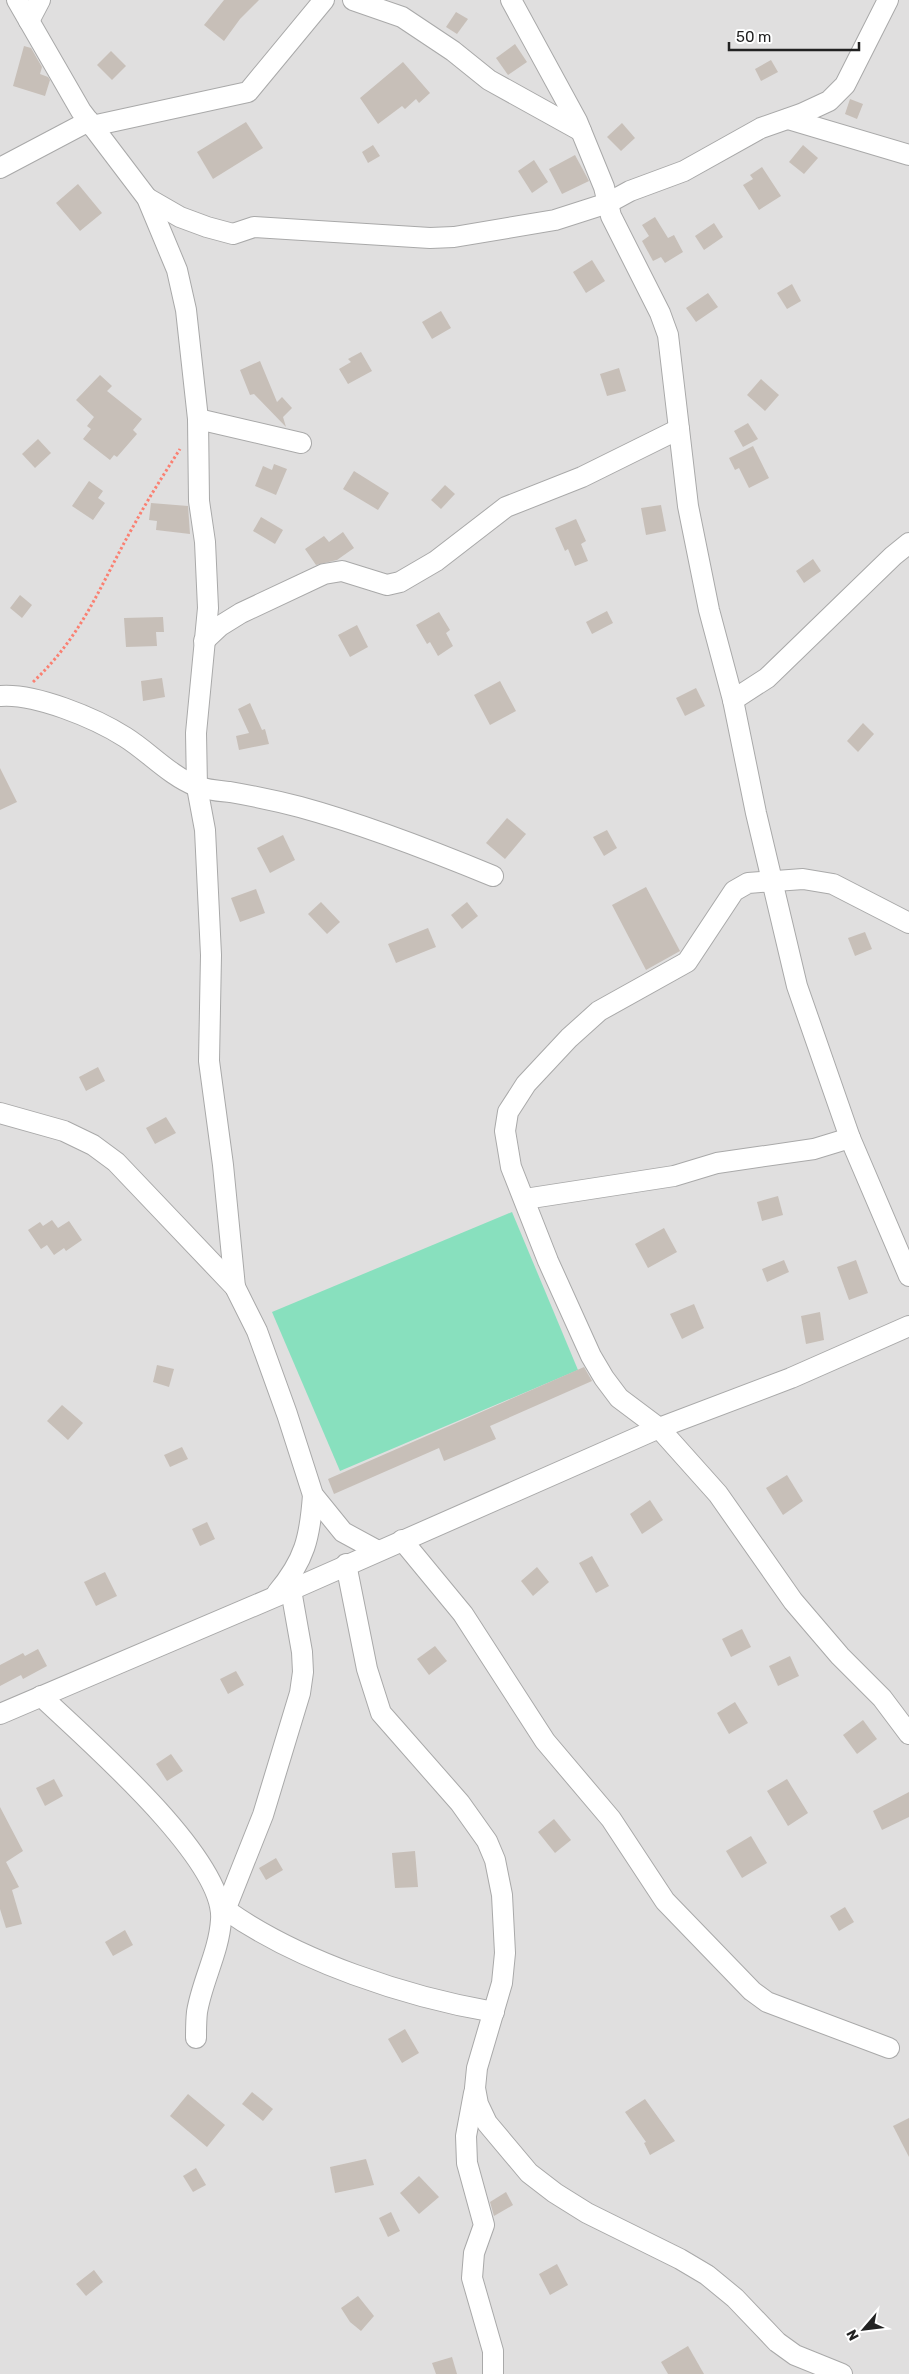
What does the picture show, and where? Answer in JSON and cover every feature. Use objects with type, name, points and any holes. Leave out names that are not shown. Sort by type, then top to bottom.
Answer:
[{"type":"street","points":[[17,0],[90,124],[147,198],[177,270],[192,354],[198,419],[199,501],[205,542],[208,608],[196,733],[197,787],[204,830],[211,955],[209,1061],[223,1165],[234,1287]]},
{"type":"street","points":[[29,21],[40,0]]},
{"type":"street","points":[[1,166],[90,124],[248,92],[324,0]]},
{"type":"street","points":[[353,0],[402,16],[453,50],[489,80],[581,131]]},
{"type":"street","points":[[512,0],[581,131],[604,187],[611,216],[660,313],[668,336],[688,506],[709,610],[733,700],[756,813],[797,986],[850,1138],[909,1276]]},
{"type":"street","points":[[147,198],[180,217],[207,228],[233,234],[254,227],[430,238],[454,237],[555,220],[608,203],[630,191],[684,171],[761,128],[788,119],[829,101],[845,85],[888,0]]},
{"type":"street","points":[[788,119],[909,155]]},
{"type":"street","points":[[198,419],[301,443]]},
{"type":"street","points":[[204,641],[220,626],[242,612],[324,574],[342,571],[388,585],[400,582],[436,561],[506,507],[589,474],[679,430]]},
{"type":"street","points":[[733,700],[767,678],[892,556],[909,543]]},
{"type":"street","points":[[9,696],[54,705],[101,723],[126,737],[161,766],[197,787],[281,802],[336,818],[421,847],[493,876]]},
{"type":"street","points":[[909,923],[834,884],[803,880],[748,883],[734,891],[687,962],[599,1011],[569,1038],[526,1084],[508,1112],[505,1131],[511,1167],[548,1261],[591,1356],[619,1398],[659,1428],[718,1494],[793,1601],[840,1656],[882,1698],[909,1734]]},
{"type":"street","points":[[0,1112],[64,1131],[93,1144],[116,1162],[234,1287],[260,1340],[313,1495],[343,1532],[378,1551]]},
{"type":"street","points":[[525,1199],[665,1178],[717,1163],[814,1149],[850,1138]]},
{"type":"street","points":[[0,1714],[282,1594],[346,1564],[659,1428],[791,1378],[909,1326]]},
{"type":"street","points":[[196,2038],[197,2011],[224,1914],[263,1815],[300,1693],[303,1672],[302,1652],[282,1594],[306,1546],[311,1521],[313,1495]]},
{"type":"street","points":[[402,1540],[463,1614],[545,1741],[611,1819],[664,1901],[752,1991],[767,2002],[889,2048]]},
{"type":"street","points":[[346,1564],[367,1669],[381,1713],[460,1802],[487,1841],[496,1860],[502,1895],[505,1953],[502,1983],[477,2068],[466,2136],[467,2163],[484,2225],[474,2254],[472,2278],[492,2351],[492,2374]]},
{"type":"street","points":[[41,1696],[170,1823],[202,1866],[224,1914],[313,1957],[446,2004],[494,2012]]},
{"type":"street","points":[[475,2088],[478,2104],[487,2123],[529,2173],[554,2194],[587,2213],[680,2259],[707,2275],[735,2298],[777,2342],[795,2355],[842,2374]]},
{"type":"path","points":[[9,696],[58,657],[85,619],[134,525],[183,443]]},
{"type":"shaded area","points":[[0,0],[909,0],[909,2374],[0,2374]]},
{"type":"green space","points":[[512,1212],[578,1370],[340,1471],[272,1312]]},
{"type":"building","points":[[224,0],[259,0],[240,19],[224,41],[204,25]]},
{"type":"building","points":[[456,12],[468,19],[457,34],[446,27]]},
{"type":"building","points":[[515,44],[527,62],[508,75],[496,58]]},
{"type":"building","points":[[24,46],[31,48],[42,67],[40,74],[48,77],[50,80],[45,96],[13,86]]},
{"type":"building","points":[[111,51],[126,66],[112,80],[97,65]]},
{"type":"building","points":[[771,60],[778,72],[761,81],[755,69]]},
{"type":"building","points":[[403,62],[430,93],[419,103],[416,99],[405,109],[402,106],[378,124],[360,98]]},
{"type":"building","points":[[850,99],[863,104],[857,119],[845,114]]},
{"type":"building","points":[[246,122],[263,148],[213,179],[197,152]]},
{"type":"building","points":[[622,123],[635,138],[621,151],[607,137]]},
{"type":"building","points":[[373,145],[380,156],[368,163],[362,152]]},
{"type":"building","points":[[803,145],[818,158],[804,174],[789,162]]},
{"type":"building","points":[[575,155],[589,181],[562,194],[549,169]]},
{"type":"building","points":[[534,160],[548,182],[532,193],[518,171]]},
{"type":"building","points":[[762,167],[781,196],[759,210],[743,185],[753,179],[750,175]]},
{"type":"building","points":[[78,184],[102,213],[80,231],[56,203]]},
{"type":"building","points":[[655,217],[668,238],[674,235],[683,252],[665,263],[661,257],[653,261],[642,241],[649,236],[642,225]]},
{"type":"building","points":[[714,223],[723,237],[704,250],[695,236]]},
{"type":"building","points":[[592,260],[605,281],[586,293],[573,272]]},
{"type":"building","points":[[792,284],[801,301],[787,309],[777,293]]},
{"type":"building","points":[[708,293],[718,307],[696,322],[686,308]]},
{"type":"building","points":[[441,311],[451,328],[432,339],[422,322]]},
{"type":"building","points":[[361,352],[372,371],[348,384],[339,369],[351,362],[348,359]]},
{"type":"building","points":[[260,361],[277,402],[282,397],[292,408],[283,417],[286,427],[254,394],[250,395],[240,370]]},
{"type":"building","points":[[619,368],[626,391],[607,396],[600,374]]},
{"type":"building","points":[[100,375],[112,386],[107,391],[142,419],[133,430],[137,434],[117,457],[114,455],[110,460],[83,439],[91,429],[87,426],[94,417],[76,400]]},
{"type":"building","points":[[761,379],[779,395],[765,411],[747,395]]},
{"type":"building","points":[[748,423],[758,439],[743,447],[734,431]]},
{"type":"building","points":[[38,439],[51,453],[35,468],[22,454]]},
{"type":"building","points":[[753,446],[769,478],[749,488],[739,468],[735,470],[729,458]]},
{"type":"building","points":[[274,464],[287,469],[276,495],[255,486],[263,466],[272,470]]},
{"type":"building","points":[[354,471],[389,493],[378,510],[343,489]]},
{"type":"building","points":[[89,481],[103,491],[98,498],[105,503],[93,520],[72,506]]},
{"type":"building","points":[[445,485],[455,494],[441,509],[431,500]]},
{"type":"building","points":[[151,503],[188,506],[190,534],[156,530],[157,521],[149,520]]},
{"type":"building","points":[[661,505],[666,531],[646,535],[641,508]]},
{"type":"building","points":[[261,517],[283,530],[275,544],[253,531]]},
{"type":"building","points":[[576,519],[586,541],[581,544],[588,561],[575,566],[568,549],[565,551],[555,528]]},
{"type":"building","points":[[343,532],[354,548],[337,560],[316,565],[305,549],[324,536],[329,542]]},
{"type":"building","points":[[813,559],[821,571],[804,583],[796,571]]},
{"type":"building","points":[[20,595],[32,605],[22,618],[10,608]]},
{"type":"building","points":[[607,611],[613,623],[592,634],[586,622]]},
{"type":"building","points":[[439,612],[450,630],[446,633],[453,646],[438,656],[430,642],[427,644],[416,625]]},
{"type":"building","points":[[163,617],[164,632],[156,632],[157,646],[126,647],[124,618]]},
{"type":"building","points":[[357,625],[368,647],[350,657],[338,635]]},
{"type":"building","points":[[162,678],[165,697],[143,701],[141,681]]},
{"type":"building","points":[[500,681],[516,711],[490,725],[474,695]]},
{"type":"building","points":[[696,688],[705,706],[685,716],[676,698]]},
{"type":"building","points":[[250,703],[262,730],[265,729],[269,744],[239,750],[236,736],[249,733],[238,709]]},
{"type":"building","points":[[863,723],[874,734],[858,752],[847,741]]},
{"type":"building","points":[[0,768],[17,802],[0,810]]},
{"type":"building","points":[[507,818],[526,834],[505,859],[486,843]]},
{"type":"building","points":[[607,830],[617,848],[604,856],[593,837]]},
{"type":"building","points":[[283,835],[295,860],[270,873],[257,848]]},
{"type":"building","points":[[646,887],[680,951],[646,970],[612,905]]},
{"type":"building","points":[[256,889],[265,913],[240,922],[231,898]]},
{"type":"building","points":[[321,902],[340,922],[327,934],[308,914]]},
{"type":"building","points":[[467,902],[478,916],[462,929],[451,915]]},
{"type":"building","points":[[428,928],[436,947],[396,963],[388,944]]},
{"type":"building","points":[[865,932],[872,949],[855,956],[848,938]]},
{"type":"building","points":[[98,1067],[105,1081],[86,1091],[79,1077]]},
{"type":"building","points":[[166,1117],[176,1133],[155,1144],[146,1128]]},
{"type":"building","points":[[778,1196],[783,1215],[762,1221],[757,1202]]},
{"type":"building","points":[[52,1220],[58,1228],[69,1221],[82,1240],[66,1251],[64,1248],[54,1255],[47,1245],[41,1249],[28,1230],[40,1222],[43,1226]]},
{"type":"building","points":[[664,1228],[677,1252],[648,1268],[635,1244]]},
{"type":"building","points":[[784,1260],[789,1272],[767,1282],[762,1269]]},
{"type":"building","points":[[856,1260],[868,1293],[849,1300],[837,1267]]},
{"type":"building","points":[[694,1304],[704,1328],[682,1339],[670,1314]]},
{"type":"building","points":[[820,1312],[824,1340],[806,1344],[801,1316]]},
{"type":"building","points":[[157,1365],[174,1369],[169,1387],[153,1382]]},
{"type":"building","points":[[584,1367],[592,1381],[490,1426],[496,1439],[444,1461],[439,1448],[334,1494],[328,1479]]},
{"type":"building","points":[[62,1405],[83,1423],[68,1440],[47,1421]]},
{"type":"building","points":[[182,1447],[188,1459],[170,1467],[164,1455]]},
{"type":"building","points":[[787,1475],[803,1501],[783,1515],[766,1488]]},
{"type":"building","points":[[650,1500],[663,1520],[642,1534],[630,1514]]},
{"type":"building","points":[[207,1522],[215,1539],[200,1546],[192,1529]]},
{"type":"building","points":[[592,1556],[609,1586],[596,1593],[579,1563]]},
{"type":"building","points":[[537,1567],[549,1582],[533,1596],[521,1581]]},
{"type":"building","points":[[105,1572],[117,1596],[96,1606],[84,1582]]},
{"type":"building","points":[[742,1629],[751,1647],[731,1657],[722,1639]]},
{"type":"building","points":[[435,1646],[447,1661],[429,1675],[417,1659]]},
{"type":"building","points":[[38,1649],[47,1666],[23,1679],[21,1675],[0,1686],[0,1665],[23,1653],[25,1656]]},
{"type":"building","points":[[790,1656],[799,1676],[778,1686],[769,1666]]},
{"type":"building","points":[[236,1671],[244,1685],[228,1694],[220,1679]]},
{"type":"building","points":[[735,1702],[748,1723],[729,1734],[717,1713]]},
{"type":"building","points":[[863,1720],[877,1739],[857,1754],[843,1735]]},
{"type":"building","points":[[171,1754],[183,1771],[167,1781],[156,1764]]},
{"type":"building","points":[[54,1779],[63,1796],[45,1806],[36,1788]]},
{"type":"building","points":[[787,1779],[808,1813],[788,1826],[767,1791]]},
{"type":"building","points":[[909,1792],[909,1817],[882,1830],[873,1811]]},
{"type":"building","points":[[0,1807],[23,1851],[6,1862],[19,1887],[12,1890],[22,1924],[6,1928],[0,1909]]},
{"type":"building","points":[[554,1819],[571,1840],[555,1853],[538,1832]]},
{"type":"building","points":[[751,1836],[767,1863],[742,1878],[726,1851]]},
{"type":"building","points":[[415,1851],[418,1887],[395,1888],[392,1853]]},
{"type":"building","points":[[276,1858],[283,1870],[266,1880],[259,1868]]},
{"type":"building","points":[[845,1907],[854,1922],[839,1931],[830,1916]]},
{"type":"building","points":[[125,1930],[133,1945],[113,1956],[105,1942]]},
{"type":"building","points":[[405,2029],[419,2053],[402,2063],[388,2039]]},
{"type":"building","points":[[252,2092],[273,2109],[263,2121],[242,2104]]},
{"type":"building","points":[[188,2094],[225,2125],[207,2147],[170,2116]]},
{"type":"building","points":[[645,2099],[675,2141],[650,2155],[644,2143],[646,2142],[625,2112]]},
{"type":"building","points":[[909,2118],[909,2157],[893,2126]]},
{"type":"building","points":[[366,2159],[374,2185],[335,2193],[330,2167]]},
{"type":"building","points":[[196,2168],[206,2185],[193,2192],[183,2176]]},
{"type":"building","points":[[419,2176],[439,2197],[419,2214],[400,2193]]},
{"type":"building","points":[[506,2192],[513,2205],[494,2216],[490,2202]]},
{"type":"building","points":[[391,2212],[400,2231],[388,2237],[379,2218]]},
{"type":"building","points":[[557,2264],[568,2285],[550,2295],[539,2274]]},
{"type":"building","points":[[94,2270],[103,2282],[86,2296],[76,2284]]},
{"type":"building","points":[[358,2296],[374,2316],[361,2331],[350,2322],[341,2308]]},
{"type":"building","points":[[688,2346],[704,2374],[668,2374],[661,2362]]},
{"type":"building","points":[[452,2357],[457,2374],[436,2374],[432,2363]]}]
